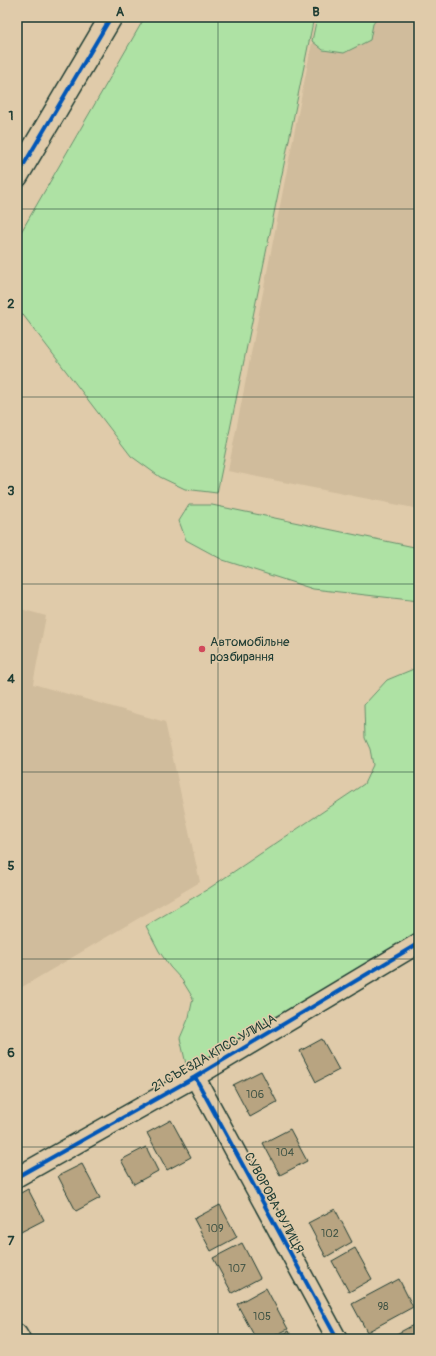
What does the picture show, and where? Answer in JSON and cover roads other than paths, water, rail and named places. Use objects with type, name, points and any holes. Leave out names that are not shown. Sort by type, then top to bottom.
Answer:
[{"type":"street","points":[[17,176],[112,17]]},
{"type":"street","name":"21 СЪЕЗДА КПСС УЛИЦА","points":[[17,1176],[195,1077],[419,943]]},
{"type":"street","name":"СУВОРОВА ВУЛИЦЯ","points":[[195,1077],[337,1339]]},
{"type":"street","points":[[17,1334],[20,1339]]},
{"type":"place","name":"Автомобільне розбирання","points":[[202,649]]}]
